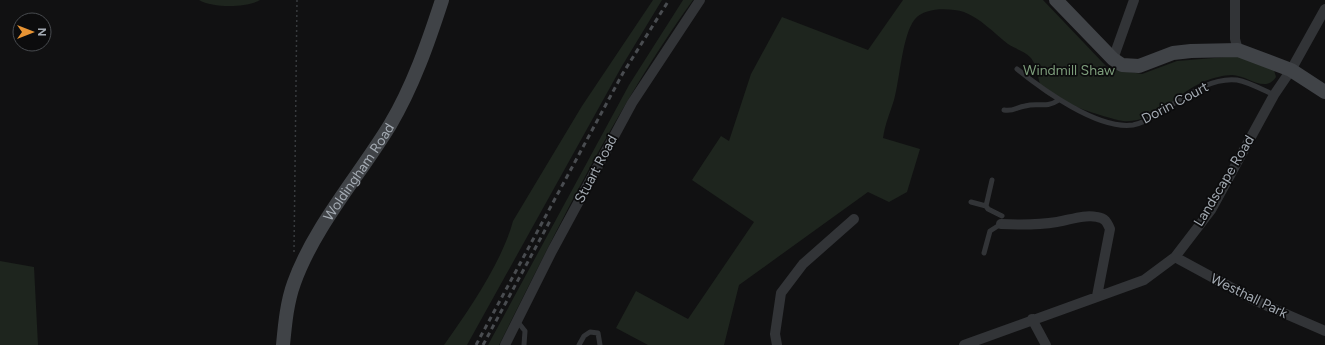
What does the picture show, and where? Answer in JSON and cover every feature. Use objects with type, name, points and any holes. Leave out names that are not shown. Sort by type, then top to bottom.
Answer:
[{"type":"street","name":"Woldingham Road","points":[[284,345],[288,304],[294,283],[305,258],[317,236],[390,125],[410,86],[442,0]]},
{"type":"street","name":"Stuart Road","points":[[505,345],[516,320],[632,103],[700,0]]},
{"type":"street","points":[[1056,0],[1113,59],[1122,65],[1139,66],[1173,53],[1238,50],[1291,70],[1325,92]]},
{"type":"street","points":[[1113,59],[1134,0]]},
{"type":"street","points":[[1236,0],[1235,40],[1238,50]]},
{"type":"street","name":"Landscape Road","points":[[964,345],[1032,319],[1144,280],[1175,257],[1211,210],[1274,94],[1291,70],[1325,8]]},
{"type":"street","points":[[1001,224],[1028,225],[1057,222],[1085,216],[1098,217],[1106,221],[1110,229],[1097,296]]},
{"type":"street","points":[[777,345],[775,334],[781,293],[803,264],[854,220]]},
{"type":"street","name":"Westhall Park","points":[[1175,257],[1256,301],[1325,331]]},
{"type":"street","points":[[1032,319],[1046,345]]},
{"type":"lane","name":"Dorin Court","points":[[1017,69],[1059,100],[1104,121],[1117,125],[1132,125],[1145,122],[1193,92],[1212,83],[1238,80],[1274,94]]},
{"type":"lane","points":[[1004,110],[1011,111],[1025,106],[1049,106],[1059,100]]},
{"type":"lane","points":[[986,206],[992,180]]},
{"type":"lane","points":[[971,202],[986,206],[1001,224],[990,231],[984,254]]},
{"type":"lane","points":[[516,320],[525,331],[524,345]]},
{"type":"lane","points":[[579,345],[584,336],[590,332],[598,334],[600,345]]},
{"type":"path","points":[[294,259],[297,0]]},
{"type":"green space","points":[[199,0],[260,0],[254,3],[238,6],[221,6],[205,3]]},
{"type":"green space","points":[[653,0],[662,0],[622,66],[467,345],[444,345],[484,285],[501,253],[513,221],[582,106]]},
{"type":"green space","points":[[683,0],[693,0],[638,83],[613,125],[566,213],[499,345],[488,345],[629,85]]},
{"type":"green space","name":"Windmill Shaw","points":[[903,0],[1043,0],[1106,66],[1112,69],[1142,74],[1177,61],[1238,56],[1274,70],[1276,77],[1272,82],[1267,84],[1261,84],[1232,75],[1215,78],[1195,86],[1145,118],[1134,121],[1123,121],[1081,109],[1048,95],[1044,92],[1040,84],[1034,62],[1031,58],[1008,44],[970,15],[964,12],[945,9],[925,12],[915,19],[907,35],[894,100],[886,123],[883,138],[920,149],[907,192],[889,202],[868,192],[739,285],[724,345],[648,345],[616,328],[636,291],[688,319],[754,222],[692,180],[721,136],[729,141],[751,74],[782,17],[868,50]]},
{"type":"green space","points":[[0,261],[34,267],[38,345],[0,345]]},
{"type":"railway","points":[[476,345],[623,73],[669,0]]},
{"type":"railway","points":[[483,345],[551,219]]}]
